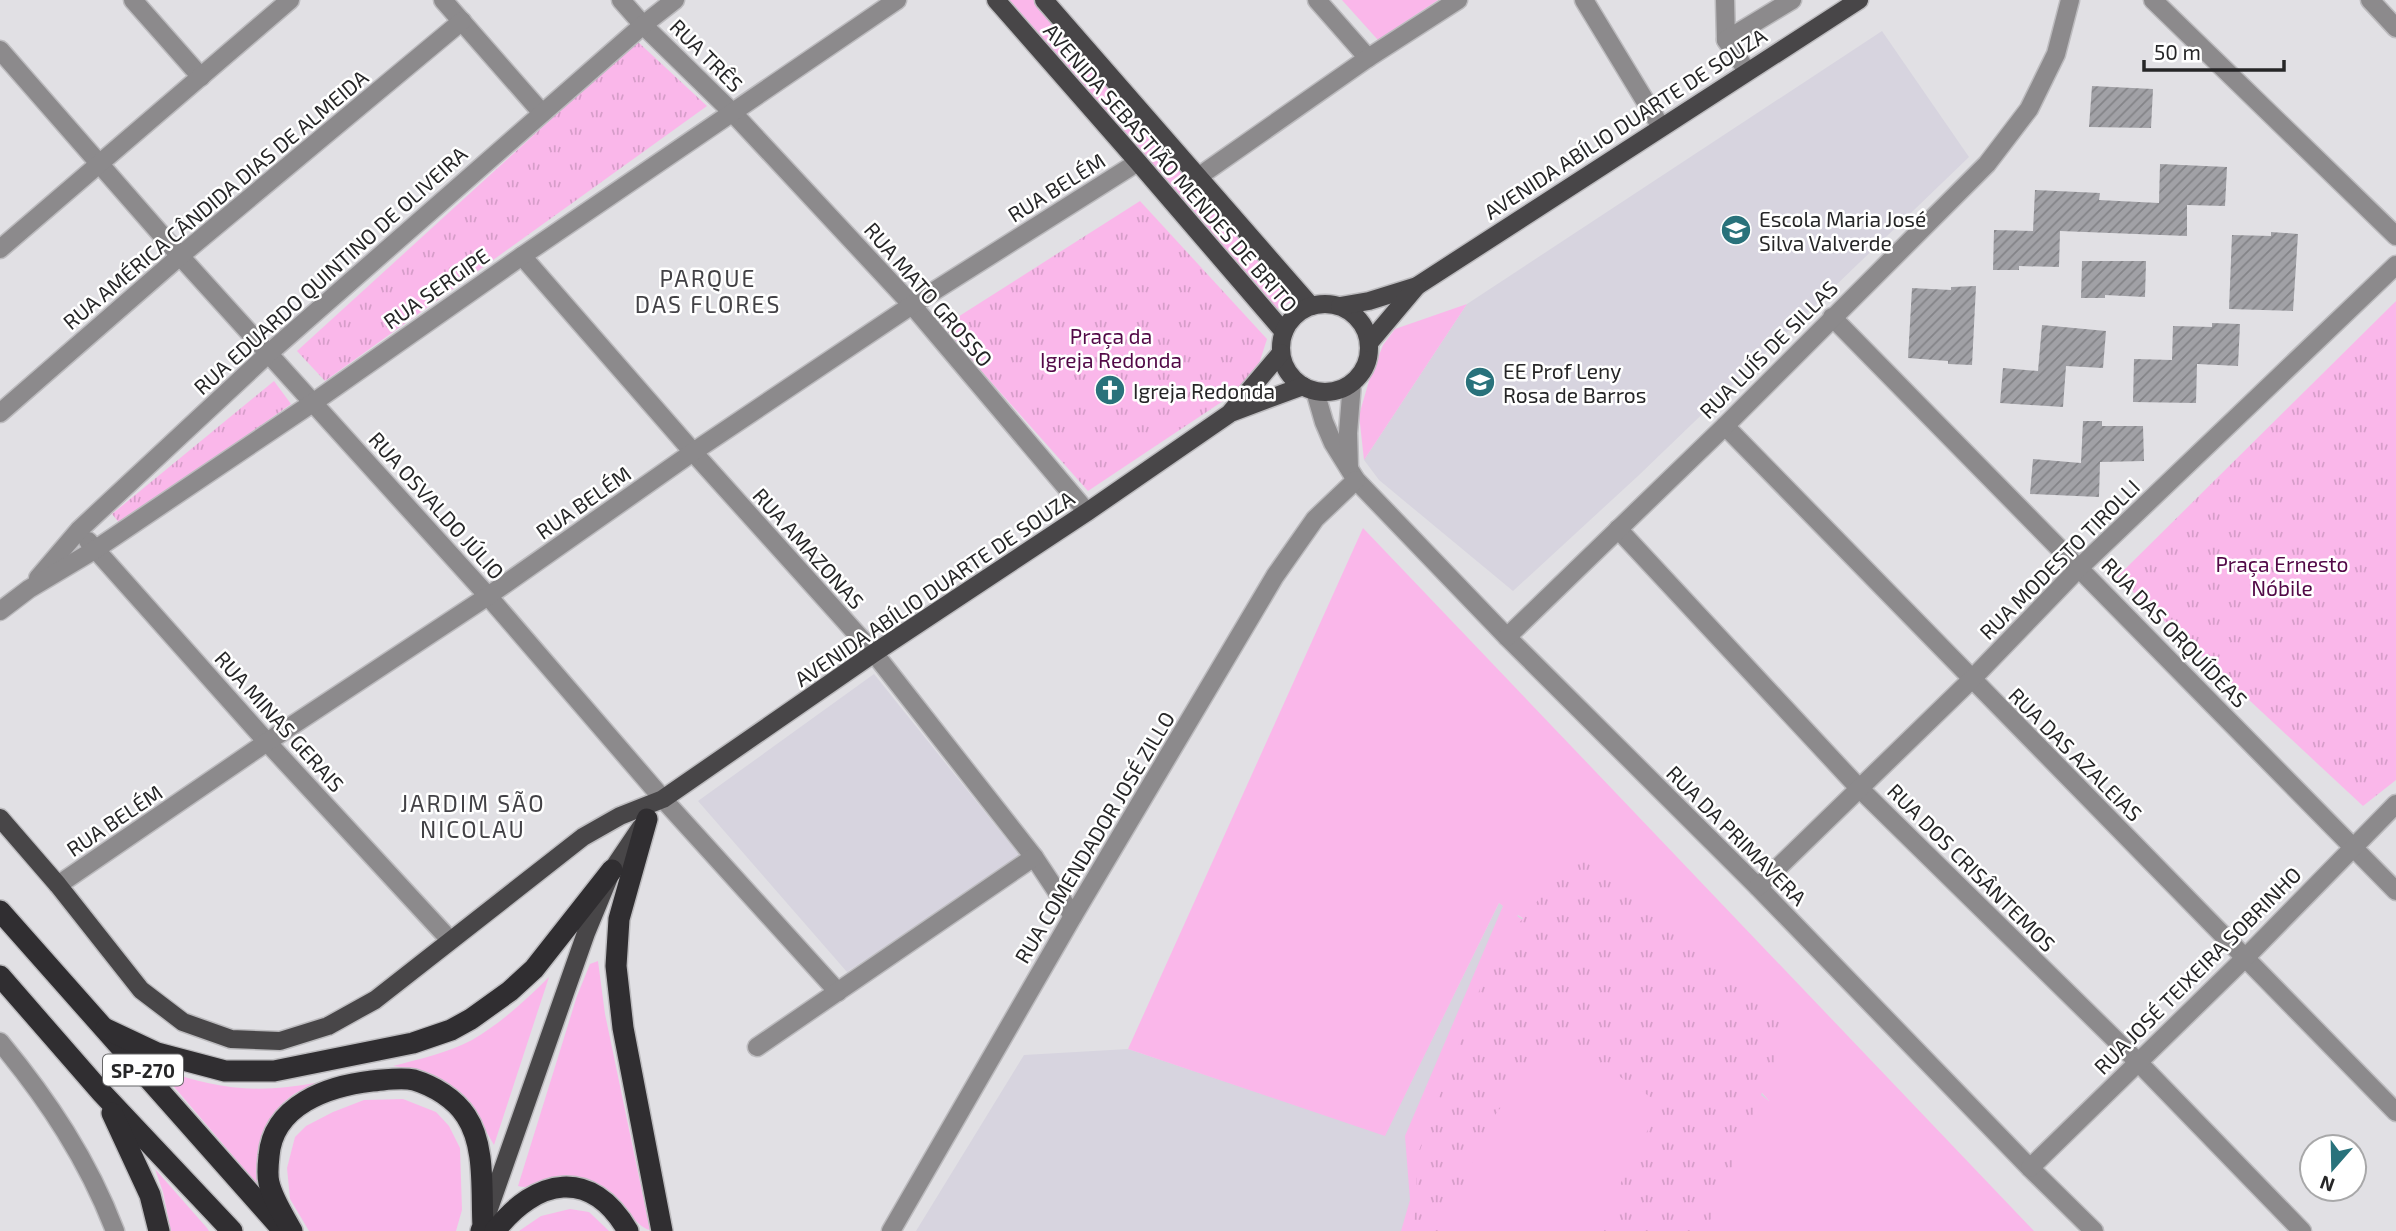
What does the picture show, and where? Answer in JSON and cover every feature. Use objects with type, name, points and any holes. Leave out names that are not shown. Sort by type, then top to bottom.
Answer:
[{"type":"highway","points":[[647,819],[620,919],[616,966],[623,1028],[662,1231]]},
{"type":"highway","points":[[106,1029],[157,1053],[225,1071],[285,1069],[413,1043],[451,1030],[510,991],[534,969],[567,930],[612,870]]},
{"type":"highway","name":"SP-270","points":[[0,911],[284,1231]]},
{"type":"highway","name":"SP-270","points":[[0,976],[102,1093],[233,1231]]},
{"type":"highway","points":[[292,1231],[268,1182],[271,1139],[278,1126],[285,1117],[316,1095],[346,1085],[396,1079],[415,1080],[448,1096],[466,1116],[477,1142],[486,1229],[534,1195],[551,1189],[568,1188],[597,1194],[618,1213],[628,1231]]},
{"type":"highway","points":[[102,1093],[138,1165],[150,1195],[159,1231]]},
{"type":"main road","name":"AVENIDA SEBASTIÃO MENDES DE BRITO","points":[[996,0],[1284,332]]},
{"type":"main road","name":"AVENIDA SEBASTIÃO MENDES DE BRITO","points":[[1044,0],[1311,306]]},
{"type":"main road","name":"AVENIDA ABÍLIO DUARTE DE SOUZA","points":[[1340,306],[1369,301],[1417,286],[1859,0]]},
{"type":"main road","name":"AVENIDA ABÍLIO DUARTE DE SOUZA","points":[[1370,342],[1417,286]]},
{"type":"main road","points":[[1311,306],[1340,306],[1354,314],[1364,327],[1370,342],[1366,365],[1352,383],[1341,389],[1328,392],[1309,388],[1288,372],[1281,354],[1284,332],[1290,321],[1311,306]]},
{"type":"main road","name":"AVENIDA ABÍLIO DUARTE DE SOUZA","points":[[663,799],[1229,414],[1281,354]]},
{"type":"main road","name":"AVENIDA ABÍLIO DUARTE DE SOUZA","points":[[1229,414],[1309,388]]},
{"type":"main road","points":[[486,1229],[586,933],[612,870],[663,799]]},
{"type":"main road","points":[[0,818],[58,885],[141,990],[183,1022],[231,1039],[279,1041],[328,1026],[375,1000],[583,837],[620,816],[663,799]]},
{"type":"street","points":[[133,0],[201,77]]},
{"type":"street","points":[[0,249],[290,0]]},
{"type":"street","points":[[443,0],[542,113]]},
{"type":"street","name":"RUA TRÊS","points":[[621,0],[732,112]]},
{"type":"street","name":"RUA EDUARDO QUINTINO DE OLIVEIRA","points":[[29,589],[79,530],[269,353],[643,25],[676,0]]},
{"type":"street","name":"RUA SERGIPE","points":[[0,611],[29,589],[96,550],[314,402],[522,256],[897,0]]},
{"type":"street","points":[[1317,0],[1368,58]]},
{"type":"street","points":[[1198,177],[1368,58],[1458,0]]},
{"type":"street","points":[[1584,0],[1661,127]]},
{"type":"street","points":[[1725,0],[1726,40],[1747,71]]},
{"type":"street","points":[[1726,40],[1792,0]]},
{"type":"street","name":"RUA LUÍS DE SILLAS","points":[[1507,637],[1725,426],[1987,164],[2029,109],[2056,54],[2070,0]]},
{"type":"street","points":[[2153,0],[2396,236]]},
{"type":"street","points":[[2370,0],[2396,28]]},
{"type":"street","name":"RUA AMÉRICA CÂNDIDA DIAS DE ALMEIDA","points":[[0,413],[180,256],[462,21]]},
{"type":"street","name":"RUA OSVALDO JÚLIO","points":[[0,50],[180,256],[488,596],[663,799],[838,992]]},
{"type":"street","name":"RUA MATO GROSSO","points":[[732,112],[912,305],[1087,512]]},
{"type":"street","name":"RUA BELÉM","points":[[58,885],[267,742],[488,596],[693,452],[912,305],[1138,162]]},
{"type":"street","name":"RUA AMAZONAS","points":[[522,256],[874,653],[1034,857],[1073,916]]},
{"type":"street","name":"RUA MODESTO TIROLLI","points":[[1758,887],[1971,680],[2079,568],[2396,265]]},
{"type":"street","name":"RUA DAS ORQUÍDEAS","points":[[1832,317],[2396,891]]},
{"type":"street","points":[[1352,383],[1348,432],[1352,474]]},
{"type":"street","name":"RUA DA PRIMAVERA","points":[[1309,388],[1333,443],[1352,474],[1507,637],[1758,887],[2094,1231]]},
{"type":"street","name":"RUA DAS AZALEIAS","points":[[1725,426],[2396,1112]]},
{"type":"street","name":"RUA COMENDADOR JOSÉ ZILLO","points":[[891,1231],[1073,916],[1275,576],[1315,519],[1352,474]]},
{"type":"street","name":"RUA DOS CRISÂNTEMOS","points":[[1618,528],[1859,788],[2137,1061],[2302,1231]]},
{"type":"street","name":"RUA MINAS GERAIS","points":[[79,530],[267,742],[450,940]]},
{"type":"street","name":"RUA JOSÉ TEIXEIRA SOBRINHO","points":[[2030,1168],[2245,958],[2396,804]]},
{"type":"street","points":[[757,1047],[1034,857]]},
{"type":"street","points":[[0,1042],[72,1139],[103,1199],[115,1231]]},
{"type":"shaded area","name":"Escola Maria José Silva Valverde","points":[[1882,31],[1969,157],[1638,476],[1513,591],[1379,480],[1364,460],[1467,304]]},
{"type":"shaded area","points":[[874,674],[1021,857],[847,972],[698,801]]},
{"type":"shaded area","points":[[1499,903],[1727,1051],[1877,1231],[916,1231],[1024,1055],[1128,1049],[1385,1135]]},
{"type":"green space","points":[[1007,0],[1038,0],[1295,300],[1275,310]]},
{"type":"green space","points":[[1342,0],[1438,0],[1378,40]]},
{"type":"green space","points":[[637,41],[707,106],[325,381],[297,351]]},
{"type":"green space","name":"Praça da Igreja Redonda","points":[[1140,201],[1267,339],[1257,370],[1247,385],[1088,491],[942,327]]},
{"type":"green space","name":"Praça Ernesto Nóbile","points":[[2396,301],[2396,780],[2363,806],[2117,577]]},
{"type":"green space","points":[[1467,304],[1364,460],[1359,415],[1383,345],[1395,329]]},
{"type":"green space","points":[[274,381],[291,404],[121,525],[112,514]]},
{"type":"green space","points":[[1363,528],[2034,1231],[1401,1231],[1410,1200],[1405,1136],[1503,906],[1499,903],[1385,1136],[1128,1049]],"holes":[[[1518,915],[1727,1051],[1769,1101],[1517,916]]]},
{"type":"green space","points":[[1576,855],[1781,1005],[1780,1048],[1706,1231],[1604,1231],[1611,1202],[1661,1104],[1563,1039],[1523,1078],[1489,1123],[1443,1231],[1414,1231],[1417,1156],[1493,954]]},
{"type":"green space","points":[[598,961],[605,1014],[650,1230],[639,1224],[605,1190],[550,1182],[518,1186],[577,996],[590,964]]},
{"type":"green space","points":[[549,977],[494,1145],[475,1112],[456,1089],[430,1075],[393,1066],[443,1052],[472,1040],[512,1011]]},
{"type":"green space","points":[[158,1068],[200,1081],[238,1088],[277,1088],[320,1082],[294,1094],[276,1112],[265,1134],[259,1158],[257,1184]]},
{"type":"green space","points":[[403,1099],[436,1112],[449,1126],[460,1148],[462,1210],[456,1231],[309,1231],[290,1199],[287,1168],[295,1137],[306,1126],[364,1100]]},
{"type":"green space","points":[[155,1169],[209,1231],[171,1231]]},
{"type":"green space","points":[[570,1209],[589,1212],[609,1231],[519,1231],[541,1216]]},
{"type":"building","points":[[2092,86],[2153,89],[2151,128],[2089,127]]},
{"type":"building","points":[[2160,164],[2227,167],[2225,206],[2187,205],[2187,236],[2060,231],[2059,267],[2019,266],[2019,270],[1993,270],[1994,230],[2033,231],[2035,190],[2100,193],[2099,200],[2159,203]]},
{"type":"building","points":[[2271,232],[2298,234],[2293,311],[2229,309],[2232,235],[2271,236]]},
{"type":"building","points":[[2082,261],[2146,261],[2145,297],[2105,295],[2105,298],[2081,298]]},
{"type":"building","points":[[1976,286],[1972,365],[1908,358],[1912,288],[1951,290],[1951,287]]},
{"type":"building","points":[[2212,323],[2240,324],[2238,366],[2197,364],[2196,403],[2133,402],[2134,359],[2172,360],[2173,326],[2212,327]]},
{"type":"building","points":[[2042,325],[2106,331],[2103,368],[2066,366],[2063,407],[2000,403],[2003,368],[2038,371]]},
{"type":"building","points":[[2083,421],[2102,421],[2102,426],[2143,426],[2144,461],[2100,462],[2099,497],[2030,494],[2033,459],[2081,463]]},
{"type":"place","name":"Escola Maria José Silva Valverde","points":[[1736,230]]},
{"type":"place","name":"EE Prof Leny Rosa de Barros","points":[[1480,382]]},
{"type":"place","name":"Igreja Redonda","points":[[1110,390]]},
{"type":"district","name":"PARQUE DAS FLORES","points":[[708,291]]},
{"type":"district","name":"JARDIM SÃO NICOLAU","points":[[473,816]]}]
